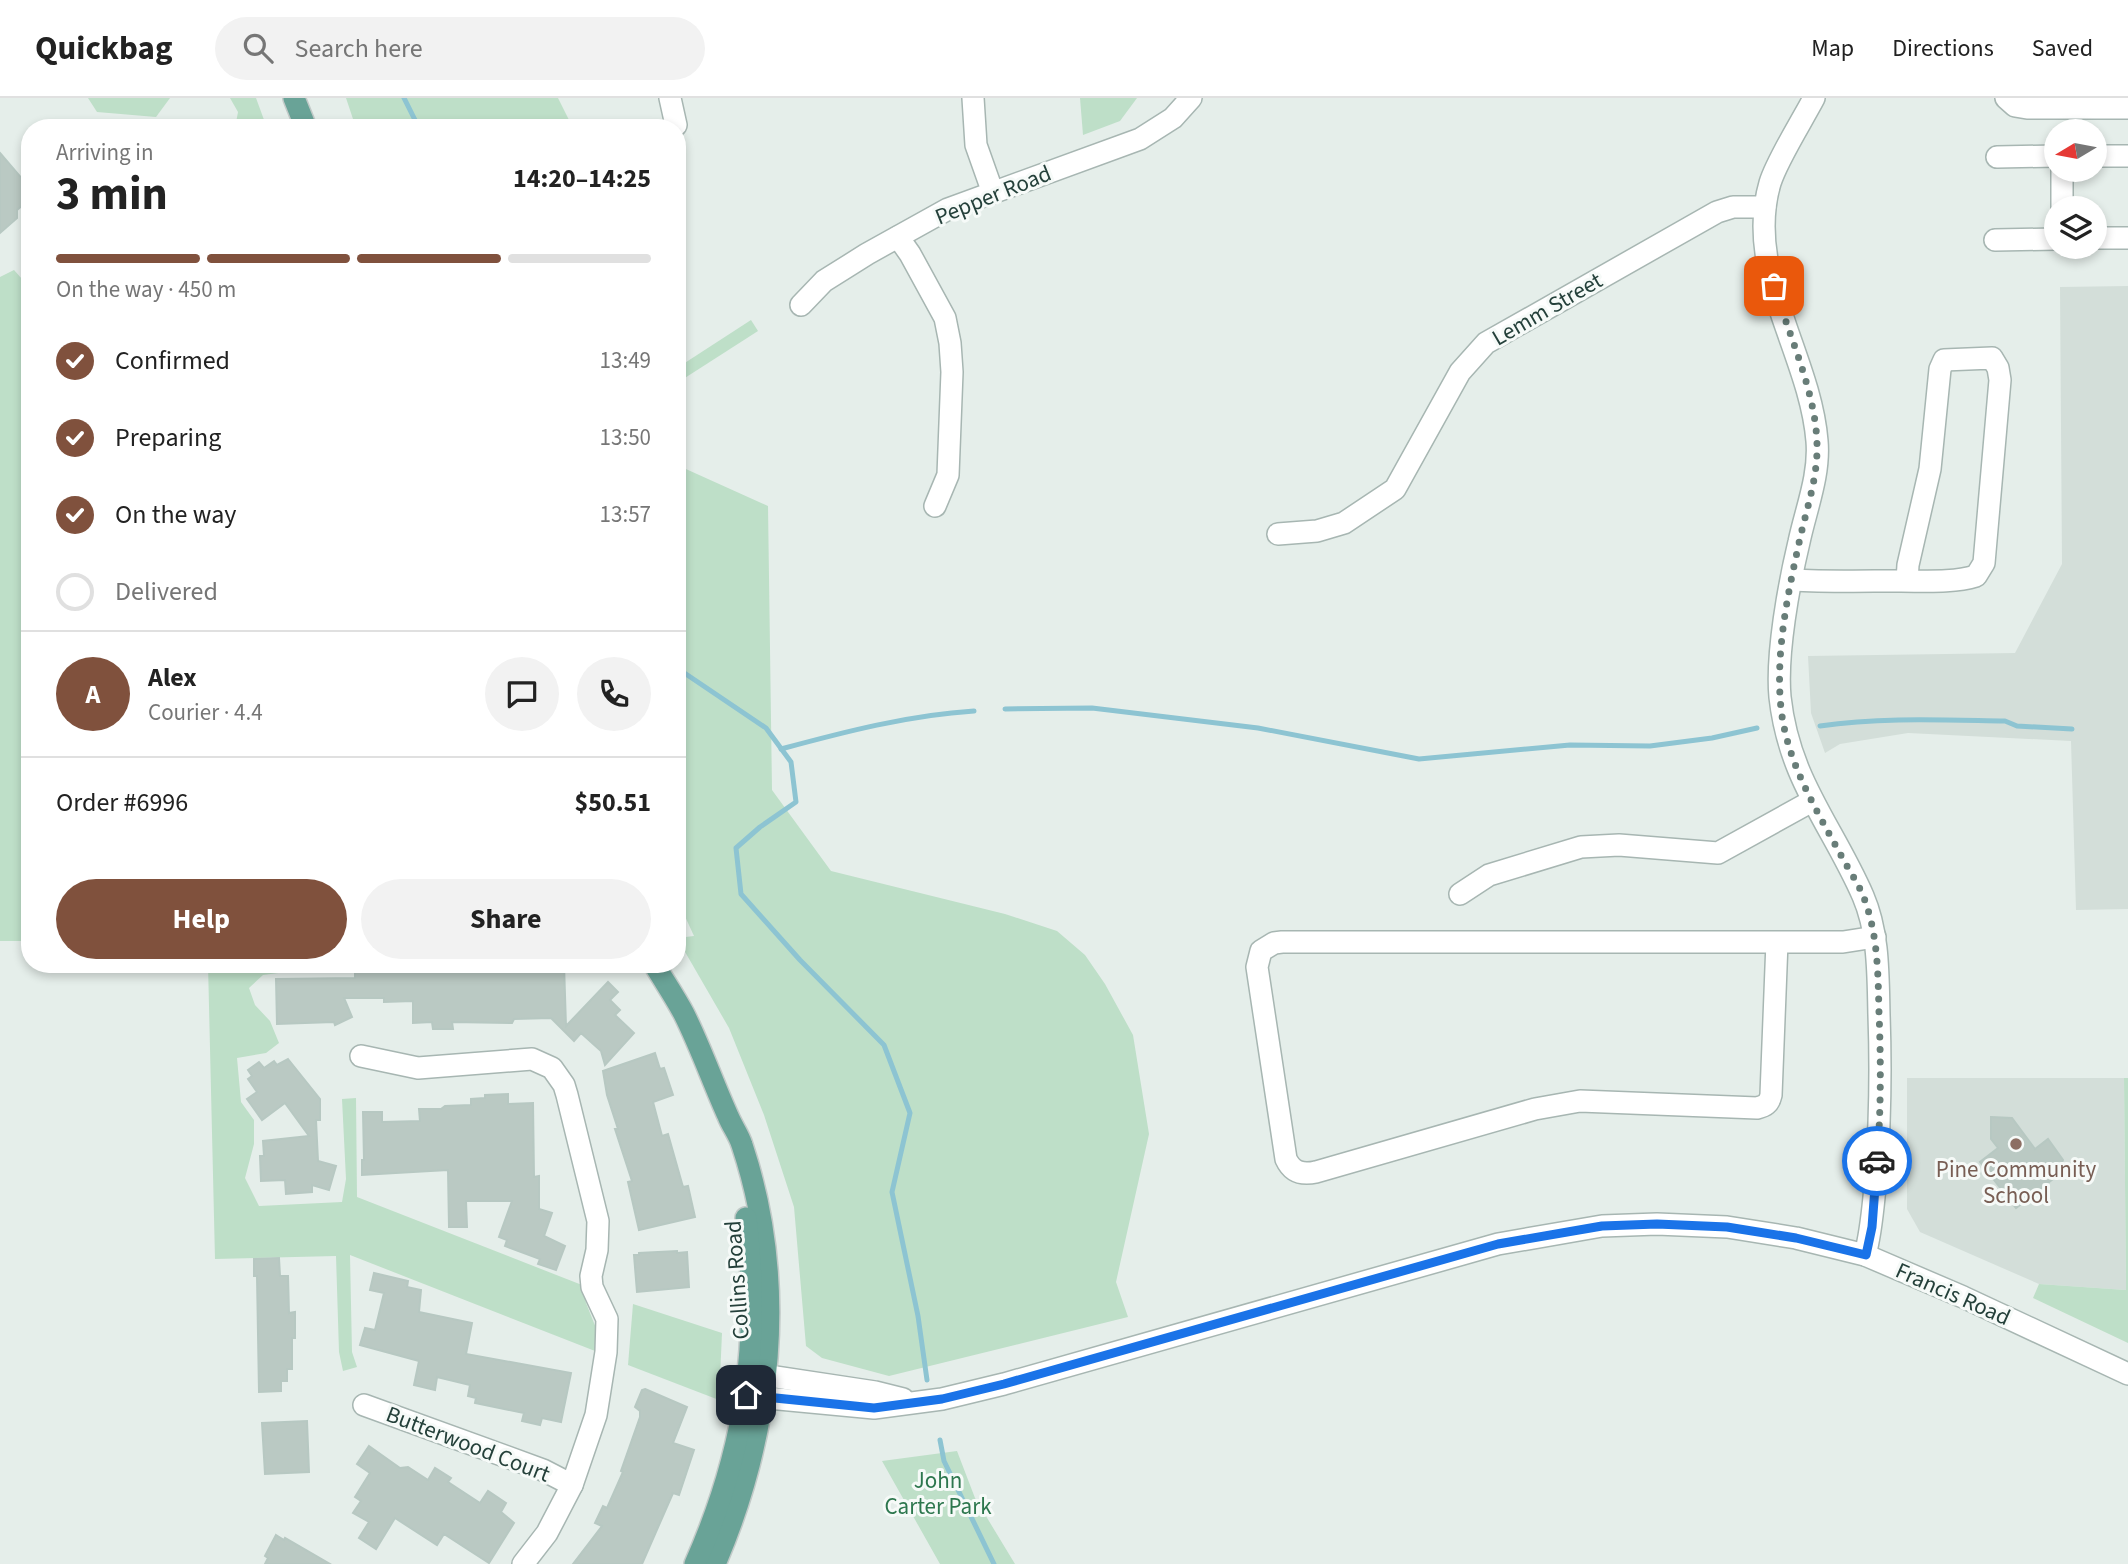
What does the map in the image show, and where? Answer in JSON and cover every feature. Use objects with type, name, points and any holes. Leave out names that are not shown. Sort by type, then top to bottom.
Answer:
[{"type":"main road","points":[[294,98],[302,119]]},
{"type":"main road","name":"Collins Road","points":[[659,973],[683,1012],[728,1116],[750,1252],[758,1374],[751,1459],[738,1505],[715,1564]]},
{"type":"main road","name":"Collins Road","points":[[695,1564],[717,1512],[755,1396]]},
{"type":"street","points":[[670,98],[675,119]]},
{"type":"street","points":[[974,98],[976,145],[993,192]]},
{"type":"street","name":"Pepper Road","points":[[801,305],[824,281],[948,209],[1140,139],[1173,118],[1191,98]]},
{"type":"street","points":[[1814,98],[1770,181],[1763,235],[1768,269],[1804,379],[1817,443],[1811,496],[1799,542],[1783,634],[1780,692],[1788,739],[1801,779],[1864,897],[1875,937],[1880,1018],[1880,1121],[1872,1227],[1866,1255]]},
{"type":"street","points":[[2006,98],[2015,106],[2027,108],[2128,108]]},
{"type":"street","points":[[1997,156],[2044,156]]},
{"type":"street","points":[[2107,156],[2128,156]]},
{"type":"street","name":"Lemm Street","points":[[1278,534],[1317,531],[1344,523],[1395,489],[1460,372],[1486,343],[1717,212],[1733,207],[1765,207]]},
{"type":"street","points":[[898,237],[945,318],[950,343],[952,372],[948,475],[936,506]]},
{"type":"street","points":[[2107,238],[2128,238]]},
{"type":"street","points":[[1995,240],[2044,239]]},
{"type":"street","points":[[1792,580],[1907,581],[1964,580],[1976,576],[1984,563],[2000,380],[1998,368],[1992,358],[1944,360],[1940,369],[1930,469],[1908,565],[1907,581]]},
{"type":"street","points":[[1460,894],[1489,875],[1581,847],[1619,845],[1718,853],[1812,801]]},
{"type":"street","points":[[1777,942],[1771,1095],[1765,1106],[1747,1108],[1569,1102],[1535,1109],[1307,1174],[1295,1171],[1286,1159],[1257,967],[1261,951],[1274,943],[1777,942],[1843,942],[1875,937]]},
{"type":"street","points":[[360,1056],[418,1068],[532,1059],[552,1068],[564,1085],[598,1221],[597,1250],[591,1276],[592,1287],[607,1319],[608,1331],[603,1383],[596,1415],[572,1485],[547,1533],[523,1564]]},
{"type":"street","name":"Francis Road","points":[[755,1396],[874,1408],[942,1399],[1004,1384],[1498,1244],[1602,1226],[1657,1224],[1727,1227],[1796,1238],[1866,1255],[2128,1374]]},
{"type":"street","name":"Francis Road","points":[[758,1374],[875,1392],[912,1401]]},
{"type":"street","name":"Butterwood Court","points":[[364,1405],[543,1470],[572,1485]]},
{"type":"shaded area","points":[[2128,286],[2128,909],[2076,910],[2071,741],[1908,733],[1840,744],[1825,753],[1811,713],[1808,656],[2015,653],[2062,564],[2060,287]]},
{"type":"shaded area","name":"Pine Community School","points":[[1907,1078],[2124,1078],[2126,1290],[2039,1284],[1920,1232],[1907,1209]]},
{"type":"green space","points":[[88,98],[170,98],[156,117],[97,112]]},
{"type":"green space","points":[[230,98],[256,98],[264,119],[237,119],[238,112]]},
{"type":"green space","points":[[346,98],[558,98],[568,119],[353,119]]},
{"type":"green space","points":[[1080,98],[1137,98],[1120,121],[1083,135]]},
{"type":"green space","points":[[14,270],[21,278],[21,941],[0,941],[0,277]]},
{"type":"green space","points":[[751,320],[758,331],[686,377],[686,362]]},
{"type":"green space","points":[[686,469],[768,506],[772,790],[831,871],[1005,914],[1057,931],[1085,955],[1105,984],[1133,1035],[1149,1134],[1116,1282],[1128,1317],[889,1376],[822,1358],[806,1346],[794,1207],[764,1115],[729,1028],[686,954],[686,937],[694,936],[686,919]]},
{"type":"green space","points":[[208,973],[278,973],[263,975],[249,988],[255,1005],[270,1021],[279,1043],[266,1053],[237,1058],[241,1102],[254,1120],[254,1144],[245,1178],[259,1206],[342,1202],[346,1179],[342,1099],[356,1098],[357,1197],[582,1285],[596,1328],[595,1351],[350,1255],[352,1352],[357,1367],[343,1371],[339,1352],[336,1256],[215,1259]]},
{"type":"green space","points":[[2124,1078],[2128,1078],[2128,1343],[2033,1298],[2039,1284],[2126,1290]]},
{"type":"green space","points":[[633,1304],[722,1333],[719,1400],[628,1365]]},
{"type":"green space","name":"John Carter Park","points":[[957,1451],[975,1498],[1015,1564],[940,1564],[882,1461]]},
{"type":"building","points":[[0,153],[21,178],[21,207],[17,210],[17,218],[0,233]]},
{"type":"building","points":[[355,973],[564,973],[566,1026],[608,982],[618,992],[610,1000],[620,1010],[615,1015],[634,1033],[605,1065],[601,1051],[581,1033],[574,1041],[551,1018],[514,1019],[512,1023],[452,1022],[453,1029],[433,1029],[432,1022],[413,1023],[413,1001],[384,1002],[384,998],[344,998],[352,1017],[335,1025],[334,1022],[277,1024],[276,979],[355,978]]},
{"type":"building","points":[[655,1053],[660,1069],[664,1068],[673,1095],[653,1102],[662,1136],[668,1134],[683,1187],[688,1186],[695,1217],[639,1230],[628,1182],[632,1181],[615,1129],[618,1129],[607,1095],[603,1071]]},
{"type":"building","points":[[288,1059],[320,1099],[320,1120],[316,1120],[318,1161],[336,1166],[329,1190],[312,1185],[312,1192],[286,1194],[285,1180],[261,1181],[260,1156],[264,1156],[263,1141],[309,1136],[285,1103],[262,1120],[247,1099],[257,1092],[248,1079],[252,1076],[248,1070],[259,1062],[264,1068],[274,1061],[277,1065]]},
{"type":"building","points":[[508,1094],[508,1104],[533,1103],[534,1177],[539,1176],[539,1209],[552,1213],[544,1236],[565,1246],[556,1270],[538,1264],[540,1259],[505,1246],[507,1240],[499,1237],[512,1201],[466,1201],[467,1227],[449,1227],[448,1170],[362,1175],[363,1112],[382,1112],[382,1122],[420,1121],[419,1109],[471,1105],[471,1099]]},
{"type":"building","points":[[1991,1117],[2012,1118],[2035,1149],[2048,1139],[2063,1160],[2057,1176],[2016,1208],[1980,1162],[1998,1148],[1991,1139]]},
{"type":"building","points":[[687,1252],[689,1287],[637,1292],[634,1255]]},
{"type":"building","points":[[279,1258],[280,1276],[288,1276],[289,1313],[295,1312],[292,1369],[287,1369],[287,1381],[281,1381],[281,1391],[259,1392],[257,1276],[254,1276],[254,1259]]},
{"type":"building","points":[[374,1273],[408,1281],[407,1287],[421,1290],[419,1312],[472,1323],[466,1354],[571,1373],[561,1422],[542,1418],[540,1425],[522,1421],[524,1413],[475,1403],[476,1398],[468,1396],[470,1385],[437,1377],[435,1390],[414,1385],[419,1361],[360,1345],[365,1328],[375,1330],[384,1293],[370,1290]]},
{"type":"building","points":[[642,1390],[687,1407],[673,1443],[694,1450],[679,1495],[673,1493],[642,1564],[573,1564],[602,1526],[595,1523],[603,1506],[607,1508],[623,1472],[621,1471],[640,1417],[640,1411],[635,1407]]},
{"type":"building","points":[[307,1421],[309,1472],[265,1474],[262,1423]]},
{"type":"building","points":[[369,1446],[400,1468],[408,1467],[428,1480],[435,1468],[451,1478],[448,1482],[480,1503],[488,1491],[506,1503],[501,1512],[514,1523],[489,1563],[444,1534],[437,1545],[395,1518],[376,1549],[359,1538],[369,1522],[353,1513],[361,1501],[355,1497],[370,1473],[357,1464]]},
{"type":"building","points":[[276,1535],[330,1564],[265,1564],[268,1558],[265,1556]]},
{"type":"waterway","points":[[404,98],[414,119]]},
{"type":"waterway","points":[[686,674],[766,728],[791,762],[796,802],[736,848],[741,894],[800,960],[884,1045],[910,1113],[892,1192],[918,1316],[927,1380]]},
{"type":"waterway","points":[[1005,709],[1092,708],[1258,728],[1419,759],[1570,745],[1650,746],[1712,738],[1757,728]]},
{"type":"waterway","points":[[781,749],[901,720],[974,711]]},
{"type":"waterway","points":[[1820,726],[1866,721],[1935,720],[2005,721],[2017,726],[2072,729]]},
{"type":"waterway","points":[[940,1440],[944,1461],[994,1564]]},
{"type":"way so far","points":[[1774,286],[1804,379],[1817,443],[1816,470],[1799,542],[1783,634],[1780,692],[1783,718],[1801,779],[1864,897],[1875,937],[1880,1031],[1877,1161]]},
{"type":"place","name":"Pine Community School","points":[[2016,1144]]},
{"type":"route","points":[[746,1395],[874,1408],[942,1399],[1004,1384],[1498,1244],[1602,1226],[1657,1224],[1727,1227],[1796,1238],[1866,1255],[1872,1227],[1877,1161]]}]
